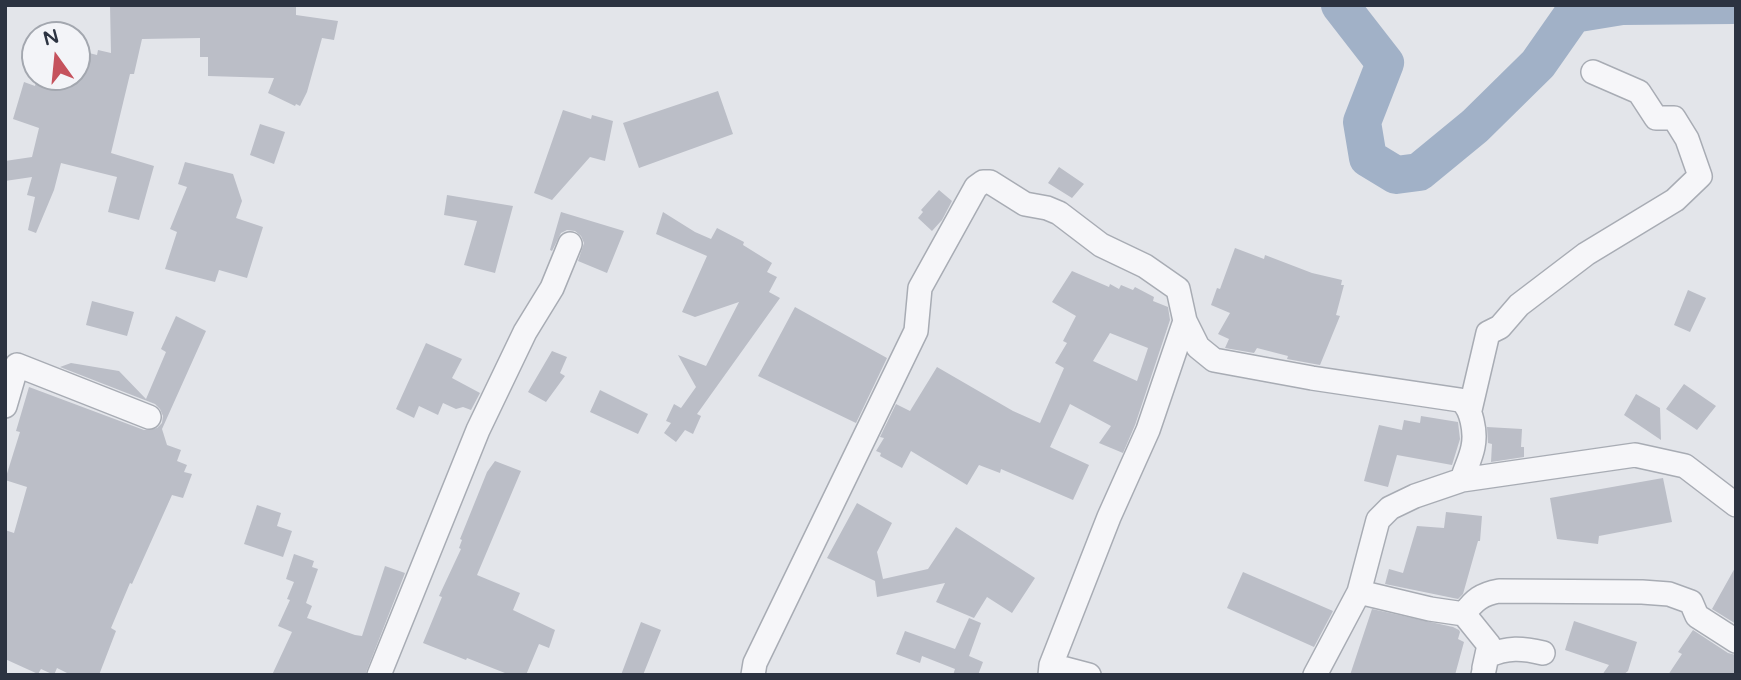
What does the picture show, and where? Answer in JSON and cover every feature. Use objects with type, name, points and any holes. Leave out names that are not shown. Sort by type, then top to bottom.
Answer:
[{"type":"street","points":[[1462,480],[1474,446],[1470,410],[1488,333],[1500,327],[1519,304],[1586,254],[1675,200],[1700,176],[1687,139],[1674,118],[1656,118],[1639,92],[1593,72]]},
{"type":"street","points":[[754,675],[755,663],[916,331],[920,288],[976,187],[983,183],[990,182],[1025,204],[1059,213],[1101,245],[1144,266],[1178,289],[1185,321],[1198,347],[1214,360],[1460,400],[1467,404],[1470,410]]},
{"type":"street","points":[[379,675],[478,430],[525,331],[552,288],[570,244]]},
{"type":"street","points":[[1089,675],[1051,670],[1109,517],[1148,430],[1185,321]]},
{"type":"street","points":[[5,407],[17,365],[149,417]]},
{"type":"street","points":[[1315,675],[1359,592],[1378,520],[1391,508],[1415,496],[1462,480],[1635,455],[1685,466],[1736,505]]},
{"type":"street","points":[[1464,614],[1473,601],[1486,593],[1499,591],[1599,590],[1669,594],[1690,602],[1697,617],[1736,642]]},
{"type":"street","points":[[1359,592],[1464,614],[1489,645],[1483,675]]},
{"type":"street","points":[[1483,675],[1488,656],[1503,650],[1519,648],[1543,653]]},
{"type":"building","points":[[110,5],[296,5],[296,15],[338,21],[334,40],[322,38],[307,92],[300,106],[268,93],[274,78],[208,76],[208,57],[200,57],[200,38],[142,39],[134,74],[130,74],[111,153],[154,166],[139,220],[108,212],[117,177],[61,163],[54,190],[36,233],[28,230],[35,197],[27,195],[32,177],[5,181],[5,161],[32,157],[39,128],[13,119],[21,91],[91,91],[91,54],[97,55],[98,50],[111,53]]},
{"type":"building","points":[[718,91],[733,134],[639,168],[623,123]]},
{"type":"building","points":[[563,110],[591,119],[592,115],[613,121],[605,161],[590,157],[552,200],[534,193]]},
{"type":"building","points":[[260,124],[285,132],[274,164],[250,155]]},
{"type":"building","points":[[185,162],[233,174],[242,201],[236,218],[263,227],[247,278],[219,270],[215,282],[165,269],[177,232],[170,229],[187,187],[178,184]]},
{"type":"building","points":[[1059,167],[1084,184],[1072,198],[1048,183]]},
{"type":"building","points":[[939,190],[952,201],[942,220],[932,231],[918,218],[923,212],[921,210]]},
{"type":"building","points":[[447,195],[513,206],[495,273],[464,265],[477,221],[444,215]]},
{"type":"building","points":[[561,212],[624,231],[607,273],[578,261],[584,243],[575,231],[567,230],[561,233],[552,251],[550,250]]},
{"type":"building","points":[[663,212],[711,239],[717,228],[744,242],[743,245],[772,263],[767,272],[777,277],[769,292],[780,298],[697,414],[701,416],[693,434],[685,430],[676,442],[664,433],[671,423],[666,421],[674,404],[681,408],[696,387],[678,355],[706,366],[739,302],[695,317],[682,312],[707,256],[656,234]]},
{"type":"building","points":[[1235,248],[1264,259],[1265,255],[1312,273],[1342,280],[1341,285],[1344,285],[1336,315],[1340,316],[1320,365],[1287,359],[1288,356],[1257,348],[1254,353],[1225,348],[1229,339],[1218,334],[1230,313],[1211,305]]},
{"type":"building","points":[[1072,271],[1109,287],[1110,284],[1119,289],[1121,285],[1133,290],[1135,287],[1154,297],[1153,301],[1168,307],[1170,320],[1123,453],[1099,443],[1111,426],[1070,404],[1050,447],[1089,465],[1073,500],[1001,469],[1000,473],[979,465],[967,485],[911,451],[902,468],[880,456],[881,453],[876,451],[884,438],[880,437],[896,404],[910,411],[937,367],[1013,411],[1040,423],[1064,368],[1055,363],[1067,343],[1063,341],[1076,316],[1052,302]],"holes":[[[1110,333],[1148,348],[1137,381],[1093,361]]]},
{"type":"building","points":[[1688,290],[1706,298],[1690,332],[1674,325]]},
{"type":"building","points":[[92,301],[134,312],[127,336],[86,325]]},
{"type":"building","points":[[795,307],[887,358],[856,423],[758,376]]},
{"type":"building","points":[[176,316],[206,331],[162,429],[167,445],[181,450],[177,461],[187,465],[184,472],[192,474],[183,498],[172,495],[132,584],[130,583],[111,628],[116,631],[99,675],[71,675],[57,668],[54,675],[41,669],[38,674],[5,659],[5,530],[14,533],[27,487],[5,480],[20,432],[16,431],[29,387],[144,430],[157,428],[162,423],[163,416],[155,404],[60,367],[71,363],[119,371],[146,399],[166,352],[161,349]]},
{"type":"building","points":[[426,343],[462,359],[452,378],[480,393],[471,410],[463,407],[456,409],[443,403],[438,415],[419,406],[414,418],[396,409]]},
{"type":"building","points":[[552,351],[567,357],[560,373],[565,376],[546,402],[528,392]]},
{"type":"building","points":[[1684,384],[1716,406],[1697,430],[1666,409]]},
{"type":"building","points":[[600,390],[648,414],[638,434],[590,412]]},
{"type":"building","points":[[1636,394],[1660,408],[1661,440],[1624,415]]},
{"type":"building","points":[[1421,416],[1458,422],[1460,439],[1452,465],[1397,455],[1388,487],[1364,481],[1379,425],[1402,430],[1404,420],[1420,423]]},
{"type":"building","points":[[1487,427],[1522,429],[1521,447],[1524,447],[1524,457],[1491,462],[1492,444],[1488,443]]},
{"type":"building","points":[[495,461],[521,471],[477,575],[520,593],[513,610],[555,630],[549,648],[539,644],[526,675],[510,675],[423,643],[442,597],[439,596],[461,549],[460,539],[487,472]]},
{"type":"building","points":[[1663,478],[1672,522],[1599,536],[1598,544],[1557,539],[1550,498]]},
{"type":"building","points":[[857,503],[892,523],[877,552],[883,579],[928,569],[956,527],[1035,578],[1012,613],[987,597],[974,618],[936,602],[945,583],[877,597],[875,581],[827,558]]},
{"type":"building","points":[[257,505],[281,513],[277,526],[292,531],[283,557],[244,544]]},
{"type":"building","points":[[1446,512],[1482,516],[1480,541],[1463,594],[1458,599],[1385,584],[1389,569],[1403,573],[1417,526],[1444,528]]},
{"type":"building","points":[[294,554],[314,561],[312,567],[318,569],[306,603],[312,606],[307,618],[355,635],[362,636],[385,566],[405,573],[365,675],[272,675],[292,632],[278,626],[290,600],[287,599],[294,582],[286,579]]},
{"type":"building","points":[[1736,566],[1736,624],[1712,609]]},
{"type":"building","points":[[1243,572],[1333,611],[1314,647],[1227,608]]},
{"type":"building","points":[[1372,609],[1459,630],[1458,639],[1464,642],[1455,675],[1350,675]]},
{"type":"building","points":[[969,618],[981,623],[969,656],[983,662],[978,675],[953,675],[955,669],[922,656],[920,663],[896,654],[905,631],[955,649]]},
{"type":"building","points":[[1574,621],[1637,642],[1628,671],[1623,675],[1602,675],[1609,665],[1565,650]]},
{"type":"building","points":[[641,622],[661,630],[643,675],[621,675]]},
{"type":"building","points":[[1693,630],[1728,653],[1736,655],[1736,675],[1668,675],[1682,654],[1678,652]]},
{"type":"waterway","points":[[1340,5],[1385,63],[1362,122],[1368,158],[1396,175],[1419,172],[1475,126],[1538,64],[1573,14],[1622,6],[1733,5]]}]
